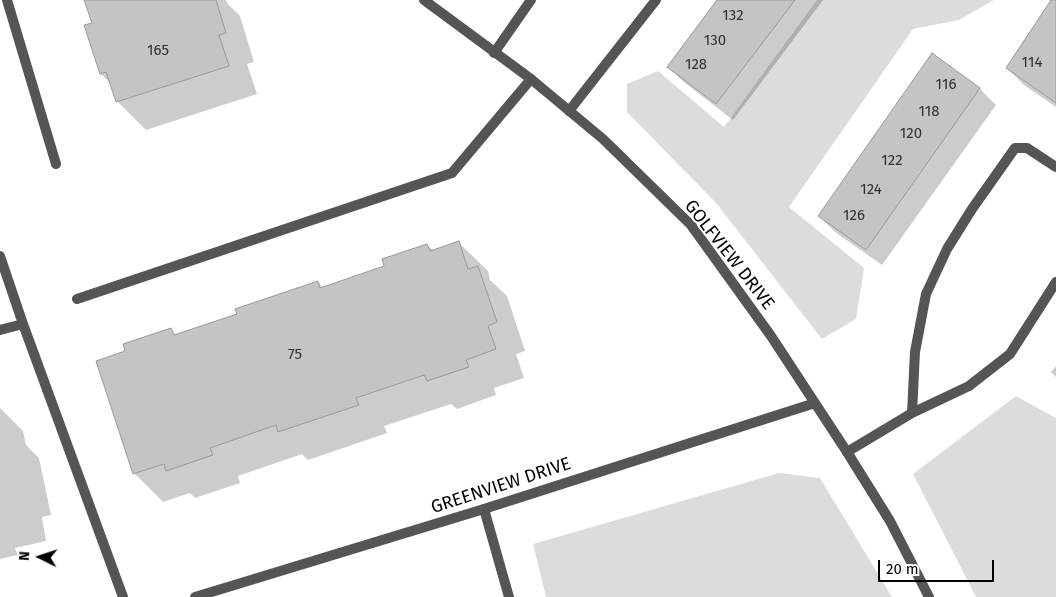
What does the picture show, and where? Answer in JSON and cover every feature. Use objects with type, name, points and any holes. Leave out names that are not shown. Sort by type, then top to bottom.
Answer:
[{"type":"street","points":[[7,0],[56,164]]},
{"type":"street","name":"GOLFVIEW DRIVE","points":[[424,0],[531,79],[603,139],[691,225],[771,336],[847,452],[890,521],[929,597]]},
{"type":"street","points":[[494,53],[531,0]]},
{"type":"street","points":[[569,111],[656,0]]},
{"type":"street","points":[[78,299],[452,173],[531,79]]},
{"type":"street","points":[[912,413],[915,352],[926,294],[947,249],[1015,148],[1027,148],[1056,168]]},
{"type":"street","points":[[0,256],[123,597]]},
{"type":"street","points":[[847,452],[912,413],[969,386],[1010,354],[1056,282]]},
{"type":"street","points":[[0,330],[23,324]]},
{"type":"street","name":"GREENVIEW DRIVE","points":[[195,597],[484,509],[815,402]]},
{"type":"street","points":[[484,509],[510,597]]},
{"type":"shaded area","points":[[817,0],[994,0],[959,20],[913,29],[789,207],[864,268],[856,319],[822,339],[717,204],[627,112],[627,84],[658,71],[724,127]]},
{"type":"shaded area","points":[[1016,396],[1056,418],[1056,597],[976,597],[913,474]]},
{"type":"shaded area","points":[[779,473],[820,478],[892,597],[546,597],[533,544]]},
{"type":"building","points":[[84,0],[216,0],[226,33],[219,35],[229,66],[116,102],[106,72],[100,74],[84,25],[92,23]]},
{"type":"building","points":[[717,0],[795,0],[716,104],[667,67]]},
{"type":"building","points":[[1051,0],[1056,0],[1056,103],[1006,68]]},
{"type":"building","points":[[932,53],[980,88],[866,250],[818,216]]},
{"type":"building","points":[[459,241],[468,269],[478,266],[497,322],[488,326],[496,349],[466,360],[469,367],[427,381],[424,375],[356,398],[359,405],[278,432],[276,425],[210,448],[213,455],[166,471],[164,464],[133,474],[96,361],[125,351],[123,344],[171,328],[174,335],[237,314],[235,309],[318,281],[320,288],[384,266],[382,259],[427,244],[430,251]]}]
